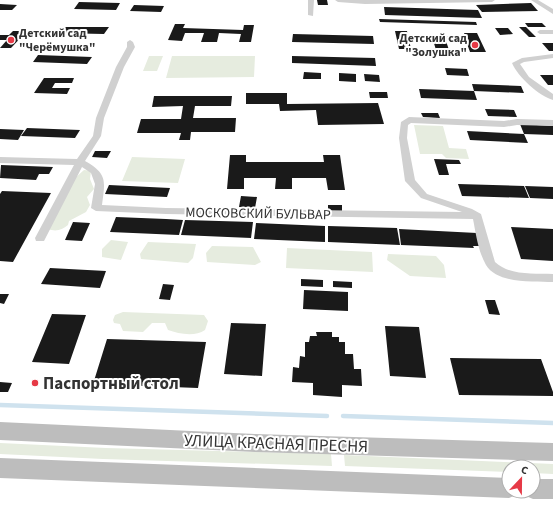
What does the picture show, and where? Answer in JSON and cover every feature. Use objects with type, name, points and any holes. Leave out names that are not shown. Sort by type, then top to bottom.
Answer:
[{"type":"street","points":[[311,0],[311,14]]},
{"type":"street","points":[[338,0],[365,2],[492,0]]},
{"type":"street","points":[[534,0],[553,12]]},
{"type":"street","points":[[540,32],[553,32]]},
{"type":"street","points":[[40,238],[80,162],[97,136],[100,118],[120,67],[131,47],[130,42]]},
{"type":"street","points":[[553,56],[522,60],[516,63],[517,68],[532,83],[553,98]]},
{"type":"street","points":[[553,124],[517,122],[504,124],[409,120],[404,124],[403,138],[410,181],[424,196],[468,211],[477,216],[491,264],[498,271],[508,275],[553,278]]},
{"type":"street","points":[[0,160],[80,162]]},
{"type":"street","name":"МОСКОВСКИЙ БУЛЬВАР","points":[[80,162],[95,170],[100,184],[96,208],[174,212],[477,216]]},
{"type":"street","name":"УЛИЦА КРАСНАЯ ПРЕСНЯ","points":[[0,431],[255,443],[553,452]]},
{"type":"street","points":[[0,468],[322,482],[501,488]]},
{"type":"street","points":[[541,488],[553,489]]},
{"type":"shaded area","points":[[149,56],[163,56],[157,71],[143,71]]},
{"type":"shaded area","points":[[172,56],[255,56],[254,77],[166,78]]},
{"type":"shaded area","points":[[414,125],[443,126],[449,148],[466,149],[469,159],[446,158],[442,154],[420,154]]},
{"type":"shaded area","points":[[132,157],[185,159],[178,183],[122,181]]},
{"type":"shaded area","points":[[84,170],[91,171],[90,179],[94,189],[87,197],[90,205],[86,212],[69,221],[68,225],[61,229],[48,229],[74,179]]},
{"type":"shaded area","points":[[111,240],[128,242],[121,260],[102,257],[102,249]]},
{"type":"shaded area","points":[[148,242],[196,244],[193,258],[188,263],[141,259],[140,254]]},
{"type":"shaded area","points":[[212,246],[253,247],[261,262],[255,265],[207,262],[206,253]]},
{"type":"shaded area","points":[[287,248],[372,252],[373,272],[286,268]]},
{"type":"shaded area","points":[[388,254],[436,256],[444,265],[446,278],[410,276],[387,260]]},
{"type":"shaded area","points":[[123,312],[204,315],[208,321],[205,330],[197,334],[182,334],[168,330],[165,323],[152,323],[143,332],[123,331],[120,324],[114,323],[113,320],[115,315]]},
{"type":"shaded area","points":[[0,443],[106,448],[331,454],[332,466],[103,459],[0,454]]},
{"type":"shaded area","points":[[344,455],[501,462],[501,472],[345,466]]},
{"type":"shaded area","points":[[541,463],[553,464],[553,474],[541,473]]},
{"type":"building","points":[[317,0],[327,0],[328,5],[318,5]]},
{"type":"building","points":[[79,2],[120,3],[116,10],[74,9]]},
{"type":"building","points":[[531,3],[538,11],[482,12],[476,5]]},
{"type":"building","points":[[0,4],[17,5],[12,10],[0,10]]},
{"type":"building","points":[[134,5],[164,6],[161,12],[130,11]]},
{"type":"building","points":[[384,7],[478,10],[482,18],[385,15]]},
{"type":"building","points":[[379,19],[476,22],[477,25],[380,22]]},
{"type":"building","points":[[525,23],[542,23],[546,27],[528,27]]},
{"type":"building","points":[[175,24],[185,24],[183,28],[243,30],[244,25],[254,25],[251,42],[239,42],[241,34],[219,33],[217,42],[201,42],[204,33],[185,33],[182,41],[168,40]]},
{"type":"building","points":[[59,27],[109,27],[104,34],[56,33]]},
{"type":"building","points":[[519,27],[526,27],[536,37],[529,37]]},
{"type":"building","points":[[495,28],[508,28],[513,34],[500,35]]},
{"type":"building","name":"Детский сад \"Черёмушка\"","points":[[13,31],[27,31],[11,48],[0,48],[7,40],[0,40],[0,35],[9,35]]},
{"type":"building","name":"Детский сад \"Золушка\"","points":[[395,31],[407,31],[408,36],[466,37],[464,33],[477,33],[486,52],[470,52],[466,41],[446,41],[449,50],[436,50],[433,40],[409,40],[411,49],[399,49]]},
{"type":"building","points":[[293,34],[373,36],[374,44],[292,42]]},
{"type":"building","points":[[542,43],[553,43],[553,51],[549,51]]},
{"type":"building","points":[[38,55],[92,57],[87,64],[33,62]]},
{"type":"building","points":[[292,56],[375,58],[376,66],[292,63]]},
{"type":"building","points":[[445,68],[467,69],[469,76],[447,75]]},
{"type":"building","points":[[304,72],[321,73],[321,79],[303,79]]},
{"type":"building","points":[[339,73],[356,74],[356,82],[339,81]]},
{"type":"building","points":[[364,74],[379,75],[380,82],[365,81]]},
{"type":"building","points":[[540,75],[553,75],[553,85],[548,85]]},
{"type":"building","points":[[44,78],[74,78],[72,83],[55,83],[52,88],[70,88],[67,94],[34,93]]},
{"type":"building","points":[[472,84],[521,86],[524,93],[474,91]]},
{"type":"building","points":[[419,89],[474,91],[477,100],[421,98]]},
{"type":"building","points":[[369,92],[387,92],[388,98],[370,98]]},
{"type":"building","points":[[246,93],[287,93],[287,104],[378,103],[384,124],[318,125],[316,110],[280,111],[279,104],[246,104]]},
{"type":"building","points":[[154,96],[232,96],[231,106],[195,106],[193,118],[236,118],[235,132],[191,132],[190,140],[179,140],[181,133],[137,133],[141,119],[181,119],[183,106],[152,107]]},
{"type":"building","points":[[485,109],[514,110],[517,117],[488,116]]},
{"type":"building","points":[[421,113],[438,113],[440,118],[423,117]]},
{"type":"building","points":[[520,124],[553,126],[553,135],[524,134]]},
{"type":"building","points":[[27,128],[80,130],[75,138],[21,136]]},
{"type":"building","points":[[0,129],[24,130],[18,140],[0,139]]},
{"type":"building","points":[[467,131],[524,134],[528,143],[470,140]]},
{"type":"building","points":[[95,151],[111,151],[107,158],[92,157]]},
{"type":"building","points":[[230,155],[246,155],[246,162],[324,162],[323,155],[340,155],[345,190],[328,190],[326,178],[292,178],[292,189],[275,189],[276,178],[244,178],[244,189],[227,189]]},
{"type":"building","points":[[434,159],[459,160],[461,164],[446,164],[449,175],[439,175]]},
{"type":"building","points":[[1,165],[53,167],[49,174],[39,174],[36,180],[0,178]]},
{"type":"building","points":[[458,184],[524,186],[529,198],[462,196]]},
{"type":"building","points":[[109,185],[170,188],[167,197],[105,194]]},
{"type":"building","points":[[525,186],[553,187],[553,199],[530,198]]},
{"type":"building","points":[[2,191],[51,193],[13,262],[0,261],[0,194]]},
{"type":"building","points":[[241,196],[257,197],[255,208],[239,207]]},
{"type":"building","points":[[328,205],[342,205],[342,213],[328,213]]},
{"type":"building","points":[[116,217],[183,220],[179,235],[110,232]]},
{"type":"building","points":[[185,220],[253,222],[251,238],[181,235]]},
{"type":"building","points":[[73,222],[90,223],[82,241],[65,240]]},
{"type":"building","points":[[256,223],[325,226],[325,242],[254,239]]},
{"type":"building","points":[[328,226],[397,228],[400,245],[328,242]]},
{"type":"building","points":[[511,227],[553,229],[553,261],[521,259]]},
{"type":"building","points":[[399,229],[477,233],[481,246],[473,246],[474,248],[401,245]]},
{"type":"building","points":[[50,268],[106,271],[100,288],[41,284]]},
{"type":"building","points":[[301,279],[323,280],[323,287],[301,286]]},
{"type":"building","points":[[333,281],[352,282],[352,288],[333,287]]},
{"type":"building","points":[[163,284],[174,285],[170,300],[159,299]]},
{"type":"building","points":[[304,290],[348,292],[348,311],[303,309]]},
{"type":"building","points":[[0,294],[9,294],[4,304],[0,303]]},
{"type":"building","points":[[485,300],[495,300],[500,315],[489,314]]},
{"type":"building","points":[[52,314],[86,315],[69,364],[32,362]]},
{"type":"building","points":[[231,323],[266,324],[262,376],[224,374]]},
{"type":"building","points":[[385,326],[419,327],[426,378],[390,376]]},
{"type":"building","points":[[316,332],[332,332],[332,337],[339,337],[339,342],[345,342],[345,354],[353,354],[354,369],[361,369],[362,386],[342,385],[342,397],[313,395],[313,383],[292,382],[293,367],[299,368],[300,356],[305,357],[305,342],[309,342],[310,336],[317,336]]},
{"type":"building","points":[[107,339],[206,342],[198,388],[93,384]]},
{"type":"building","points":[[450,358],[541,359],[553,392],[553,396],[459,395]]},
{"type":"building","points":[[0,382],[12,383],[8,392],[0,392]]},
{"type":"waterway","points":[[0,405],[327,416]]},
{"type":"waterway","points":[[343,416],[553,423]]},
{"type":"place","name":"Детский сад \"Черёмушка\"","points":[[11,40]]},
{"type":"place","name":"Детский сад \"Золушка\"","points":[[475,45]]},
{"type":"place","name":"Паспортный стол","points":[[35,383]]}]
